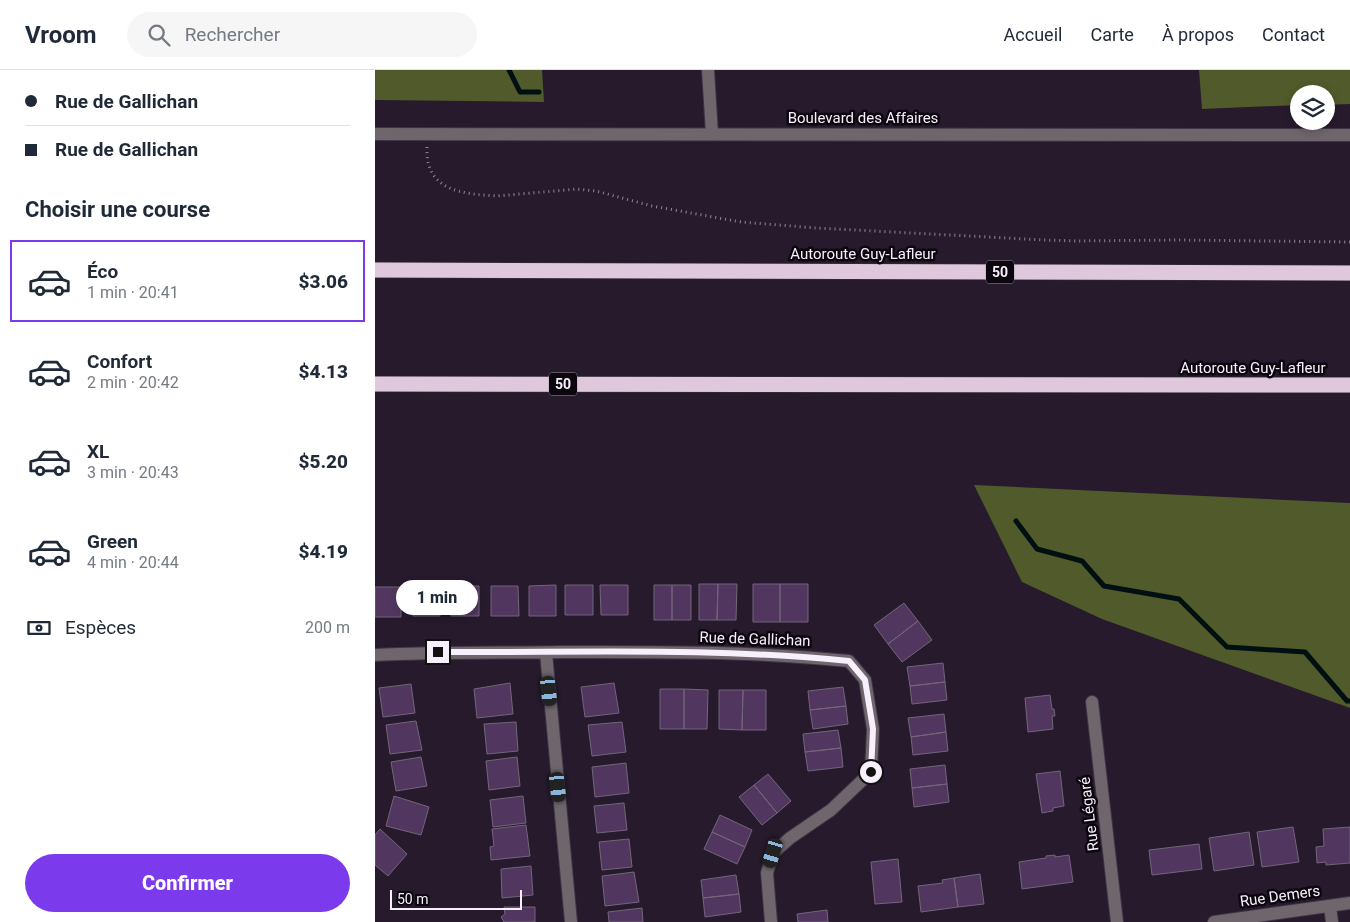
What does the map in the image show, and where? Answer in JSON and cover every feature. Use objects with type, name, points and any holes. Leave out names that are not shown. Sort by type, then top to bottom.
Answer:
[{"type":"highway","name":"Autoroute Guy-Lafleur","points":[[375,270],[1350,273]]},
{"type":"highway","name":"Autoroute Guy-Lafleur","points":[[375,384],[1350,385]]},
{"type":"street","points":[[708,70],[712,134]]},
{"type":"street","name":"Boulevard des Affaires","points":[[375,134],[1350,135]]},
{"type":"street","name":"Rue de Gallichan","points":[[375,654],[438,652],[657,652],[770,654],[849,661],[865,680],[873,729],[871,772],[831,810],[790,838],[773,853],[767,873],[771,922]]},
{"type":"street","points":[[546,652],[571,922]]},
{"type":"street","name":"Rue Légaré","points":[[1092,702],[1117,922]]},
{"type":"street","name":"Rue Demers","points":[[1214,922],[1350,903]]},
{"type":"street","points":[[1330,906],[1332,922]]},
{"type":"path","points":[[428,134],[427,149],[430,173],[448,187],[465,193],[483,196],[577,189],[596,191],[652,206],[741,222],[816,228],[1076,241],[1350,242]]},
{"type":"green space","points":[[375,70],[542,70],[544,102],[375,100]]},
{"type":"green space","points":[[1199,70],[1350,70],[1350,104],[1335,105],[1335,85],[1290,85],[1290,105],[1202,109]]},
{"type":"green space","points":[[974,485],[1350,503],[1350,708],[1102,619],[1022,582]]},
{"type":"building","points":[[699,584],[718,584],[717,620],[699,620]]},
{"type":"building","points":[[718,584],[737,584],[736,620],[717,620]]},
{"type":"building","points":[[753,584],[780,584],[780,622],[753,622]]},
{"type":"building","points":[[780,584],[808,584],[808,622],[780,622]]},
{"type":"building","points":[[556,585],[556,616],[529,616],[529,586]]},
{"type":"building","points":[[565,585],[593,585],[593,615],[565,615]]},
{"type":"building","points":[[600,585],[628,585],[628,615],[601,615]]},
{"type":"building","points":[[654,585],[672,585],[672,620],[654,620]]},
{"type":"building","points":[[672,585],[691,585],[691,620],[672,620]]},
{"type":"building","points":[[412,586],[440,586],[440,616],[413,616]]},
{"type":"building","points":[[451,586],[479,586],[479,616],[451,616]]},
{"type":"building","points":[[491,586],[518,586],[519,616],[491,616]]},
{"type":"building","points":[[375,587],[401,587],[401,617],[375,617]]},
{"type":"building","points":[[904,603],[918,621],[888,644],[874,625]]},
{"type":"building","points":[[918,621],[932,640],[902,662],[888,644]]},
{"type":"building","points":[[943,663],[945,682],[910,686],[907,667]]},
{"type":"building","points":[[945,682],[947,700],[912,704],[910,686]]},
{"type":"building","points":[[510,683],[513,714],[477,718],[474,689]]},
{"type":"building","points":[[614,683],[619,713],[585,717],[581,687]]},
{"type":"building","points":[[411,684],[415,713],[383,717],[379,688]]},
{"type":"building","points":[[843,687],[846,706],[810,710],[808,691]]},
{"type":"building","points":[[660,689],[684,689],[684,729],[660,729]]},
{"type":"building","points":[[684,689],[708,690],[707,729],[684,729]]},
{"type":"building","points":[[719,690],[743,690],[742,730],[719,729]]},
{"type":"building","points":[[743,690],[766,690],[766,730],[742,730]]},
{"type":"building","points":[[1050,695],[1055,716],[1052,716],[1053,729],[1028,732],[1025,698]]},
{"type":"building","points":[[846,706],[848,724],[813,729],[810,710]]},
{"type":"building","points":[[944,714],[946,732],[911,737],[908,718]]},
{"type":"building","points":[[416,721],[422,750],[390,754],[386,725]]},
{"type":"building","points":[[516,722],[518,751],[487,754],[484,724]]},
{"type":"building","points":[[622,722],[626,752],[592,756],[588,725]]},
{"type":"building","points":[[838,730],[841,748],[805,752],[803,734]]},
{"type":"building","points":[[946,732],[948,751],[913,755],[911,737]]},
{"type":"building","points":[[841,748],[843,767],[808,771],[805,752]]},
{"type":"building","points":[[421,757],[427,786],[396,791],[391,762]]},
{"type":"building","points":[[517,757],[520,786],[489,790],[486,761]]},
{"type":"building","points":[[626,763],[629,793],[595,797],[592,767]]},
{"type":"building","points":[[945,765],[947,784],[912,788],[910,769]]},
{"type":"building","points":[[1060,771],[1064,806],[1042,813],[1036,774]]},
{"type":"building","points":[[768,774],[791,801],[777,813],[754,785]]},
{"type":"building","points":[[947,784],[949,802],[914,807],[912,788]]},
{"type":"building","points":[[754,785],[777,813],[762,825],[739,797]]},
{"type":"building","points":[[394,796],[429,807],[421,835],[386,826]]},
{"type":"building","points":[[523,796],[526,823],[493,827],[490,800]]},
{"type":"building","points":[[624,803],[627,830],[597,833],[594,806]]},
{"type":"building","points":[[720,815],[752,830],[745,847],[712,832]]},
{"type":"building","points":[[526,825],[530,856],[491,860],[490,847],[494,846],[492,829]]},
{"type":"building","points":[[1293,827],[1299,862],[1262,867],[1257,832]]},
{"type":"building","points":[[1350,827],[1350,863],[1326,865],[1326,862],[1317,863],[1316,847],[1324,846],[1323,829]]},
{"type":"building","points":[[380,829],[407,854],[388,876],[375,865],[375,835]]},
{"type":"building","points":[[712,832],[745,847],[737,864],[704,849]]},
{"type":"building","points":[[1249,832],[1254,865],[1214,871],[1209,838]]},
{"type":"building","points":[[629,839],[632,867],[602,870],[599,842]]},
{"type":"building","points":[[1199,844],[1202,869],[1152,875],[1149,850]]},
{"type":"building","points":[[1055,855],[1055,857],[1069,855],[1073,882],[1022,889],[1019,862]]},
{"type":"building","points":[[898,859],[902,902],[875,904],[871,862]]},
{"type":"building","points":[[531,866],[533,895],[502,898],[501,869]]},
{"type":"building","points":[[634,872],[639,902],[605,906],[602,876]]},
{"type":"building","points":[[980,874],[984,904],[958,907],[954,878]]},
{"type":"building","points":[[736,875],[739,894],[703,898],[701,880]]},
{"type":"building","points":[[954,878],[958,907],[921,912],[918,886],[943,883],[942,880]]},
{"type":"building","points":[[739,894],[741,912],[705,917],[703,898]]},
{"type":"building","points":[[504,907],[535,907],[535,922],[504,922],[501,917],[505,914]]},
{"type":"building","points":[[642,908],[643,922],[609,922],[608,912]]},
{"type":"building","points":[[827,910],[828,922],[798,922],[797,914]]},
{"type":"waterway","points":[[509,70],[520,92],[539,92]]},
{"type":"waterway","points":[[1016,521],[1037,549],[1082,561],[1104,586],[1179,599],[1227,647],[1305,652],[1347,701],[1350,701]]},
{"type":"route","points":[[438,652],[770,654],[849,661],[865,680],[873,729],[871,772]]}]
